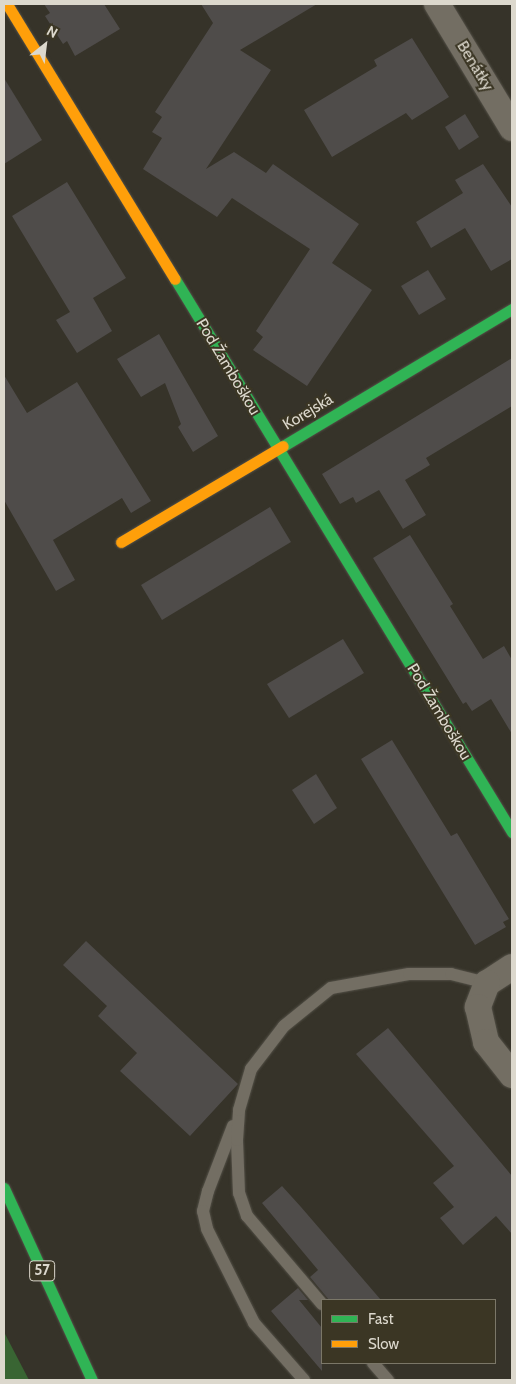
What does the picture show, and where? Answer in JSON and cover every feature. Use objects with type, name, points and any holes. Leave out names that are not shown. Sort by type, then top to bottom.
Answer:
[{"type":"street","name":"Pod Žamboškou","points":[[7,4],[512,832]]},
{"type":"street","name":"Benátky","points":[[437,4],[512,128]]},
{"type":"street","name":"Korejská","points":[[121,542],[512,310]]},
{"type":"street","points":[[512,967],[487,982],[478,1007],[486,1042],[512,1075]]},
{"type":"street","name":"57","points":[[4,1188],[93,1380]]},
{"type":"lane","points":[[304,1380],[254,1323],[207,1229],[203,1211],[208,1191],[239,1110],[251,1069],[284,1026],[331,988],[409,974],[452,974],[487,982]]},
{"type":"lane","points":[[239,1110],[237,1140],[239,1193],[247,1216],[321,1303]]},
{"type":"lane","points":[[374,1364],[388,1380]]},
{"type":"green space","points":[[4,1332],[29,1380],[4,1380]]},
{"type":"building","points":[[44,4],[104,4],[120,29],[75,56],[67,41],[63,44],[45,16],[50,13]]},
{"type":"building","points":[[201,4],[317,4],[240,50],[271,70],[206,169],[234,152],[266,173],[273,164],[359,224],[332,263],[372,290],[307,386],[253,350],[263,337],[256,331],[310,249],[232,198],[217,217],[143,169],[162,138],[152,132],[162,117],[155,112],[213,23]]},
{"type":"building","points":[[412,38],[449,97],[412,120],[406,113],[332,157],[304,110],[377,66],[374,60]]},
{"type":"building","points":[[4,78],[42,140],[4,164]]},
{"type":"building","points":[[465,114],[479,137],[459,150],[445,127]]},
{"type":"building","points":[[483,164],[512,207],[512,259],[491,271],[465,228],[431,248],[416,222],[463,193],[455,180]]},
{"type":"building","points":[[67,182],[126,278],[93,298],[112,331],[77,353],[56,320],[70,312],[12,216]]},
{"type":"building","points":[[428,270],[446,299],[419,315],[401,286]]},
{"type":"building","points":[[159,334],[218,436],[193,452],[178,427],[181,424],[165,383],[141,397],[117,359]]},
{"type":"building","points":[[512,358],[512,406],[426,458],[430,465],[405,480],[426,515],[403,529],[379,490],[356,503],[353,497],[340,504],[322,474]]},
{"type":"building","points":[[4,375],[27,413],[77,382],[151,501],[131,513],[122,498],[53,540],[75,580],[56,591],[4,500]]},
{"type":"building","points":[[270,507],[291,542],[162,620],[141,585]]},
{"type":"building","points":[[410,535],[453,604],[450,606],[483,659],[504,646],[512,660],[512,734],[491,699],[472,711],[466,702],[463,704],[373,558]]},
{"type":"building","points":[[343,639],[364,673],[289,718],[267,684]]},
{"type":"building","points":[[392,740],[451,836],[457,833],[509,919],[503,922],[506,927],[475,945],[361,759]]},
{"type":"building","points":[[316,774],[337,808],[314,824],[292,790]]},
{"type":"building","points":[[86,941],[238,1084],[190,1136],[120,1071],[137,1053],[98,1016],[107,1006],[63,965]]},
{"type":"building","points":[[388,1028],[512,1176],[512,1234],[496,1216],[463,1245],[440,1218],[454,1207],[433,1183],[454,1166],[356,1054]]},
{"type":"building","points":[[282,1186],[380,1299],[328,1299],[310,1277],[318,1270],[262,1203]]},
{"type":"building","points":[[298,1288],[308,1300],[299,1300],[321,1327],[322,1371],[271,1311]]},
{"type":"traffic: fast","points":[[175,279],[512,832]]},
{"type":"traffic: fast","points":[[283,446],[512,309]]},
{"type":"traffic: fast","points":[[4,1188],[92,1380]]},
{"type":"traffic: slow","points":[[7,4],[175,279]]},
{"type":"traffic: slow","points":[[121,542],[283,446]]}]
